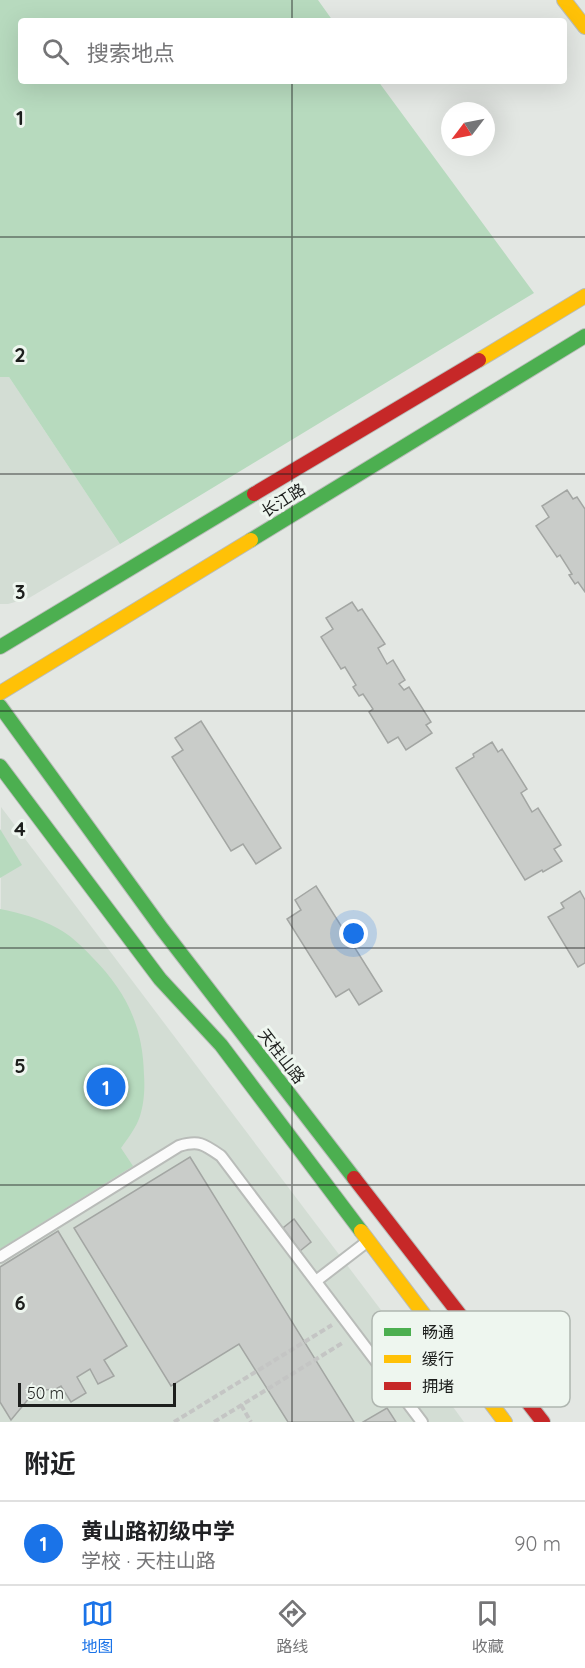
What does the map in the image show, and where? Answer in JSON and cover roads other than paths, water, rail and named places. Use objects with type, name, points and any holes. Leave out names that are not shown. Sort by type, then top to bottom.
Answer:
[{"type":"street","points":[[564,0],[585,27]]},
{"type":"street","name":"长江路","points":[[0,647],[585,296]]},
{"type":"street","name":"长江路","points":[[0,693],[585,336]]},
{"type":"street","name":"天柱山路","points":[[0,706],[162,929],[457,1311]]},
{"type":"street","points":[[0,766],[160,979],[221,1045],[421,1311]]},
{"type":"street","points":[[494,1407],[505,1422]]},
{"type":"street","name":"天柱山路","points":[[531,1407],[543,1422]]},
{"type":"lane","points":[[0,1257],[179,1146],[193,1142],[207,1146],[221,1156],[372,1356]]},
{"type":"lane","points":[[316,1281],[369,1241]]},
{"type":"lane","points":[[411,1407],[422,1422]]},
{"type":"place","name":"黄山路初级中学","points":[[106,1087]]}]
